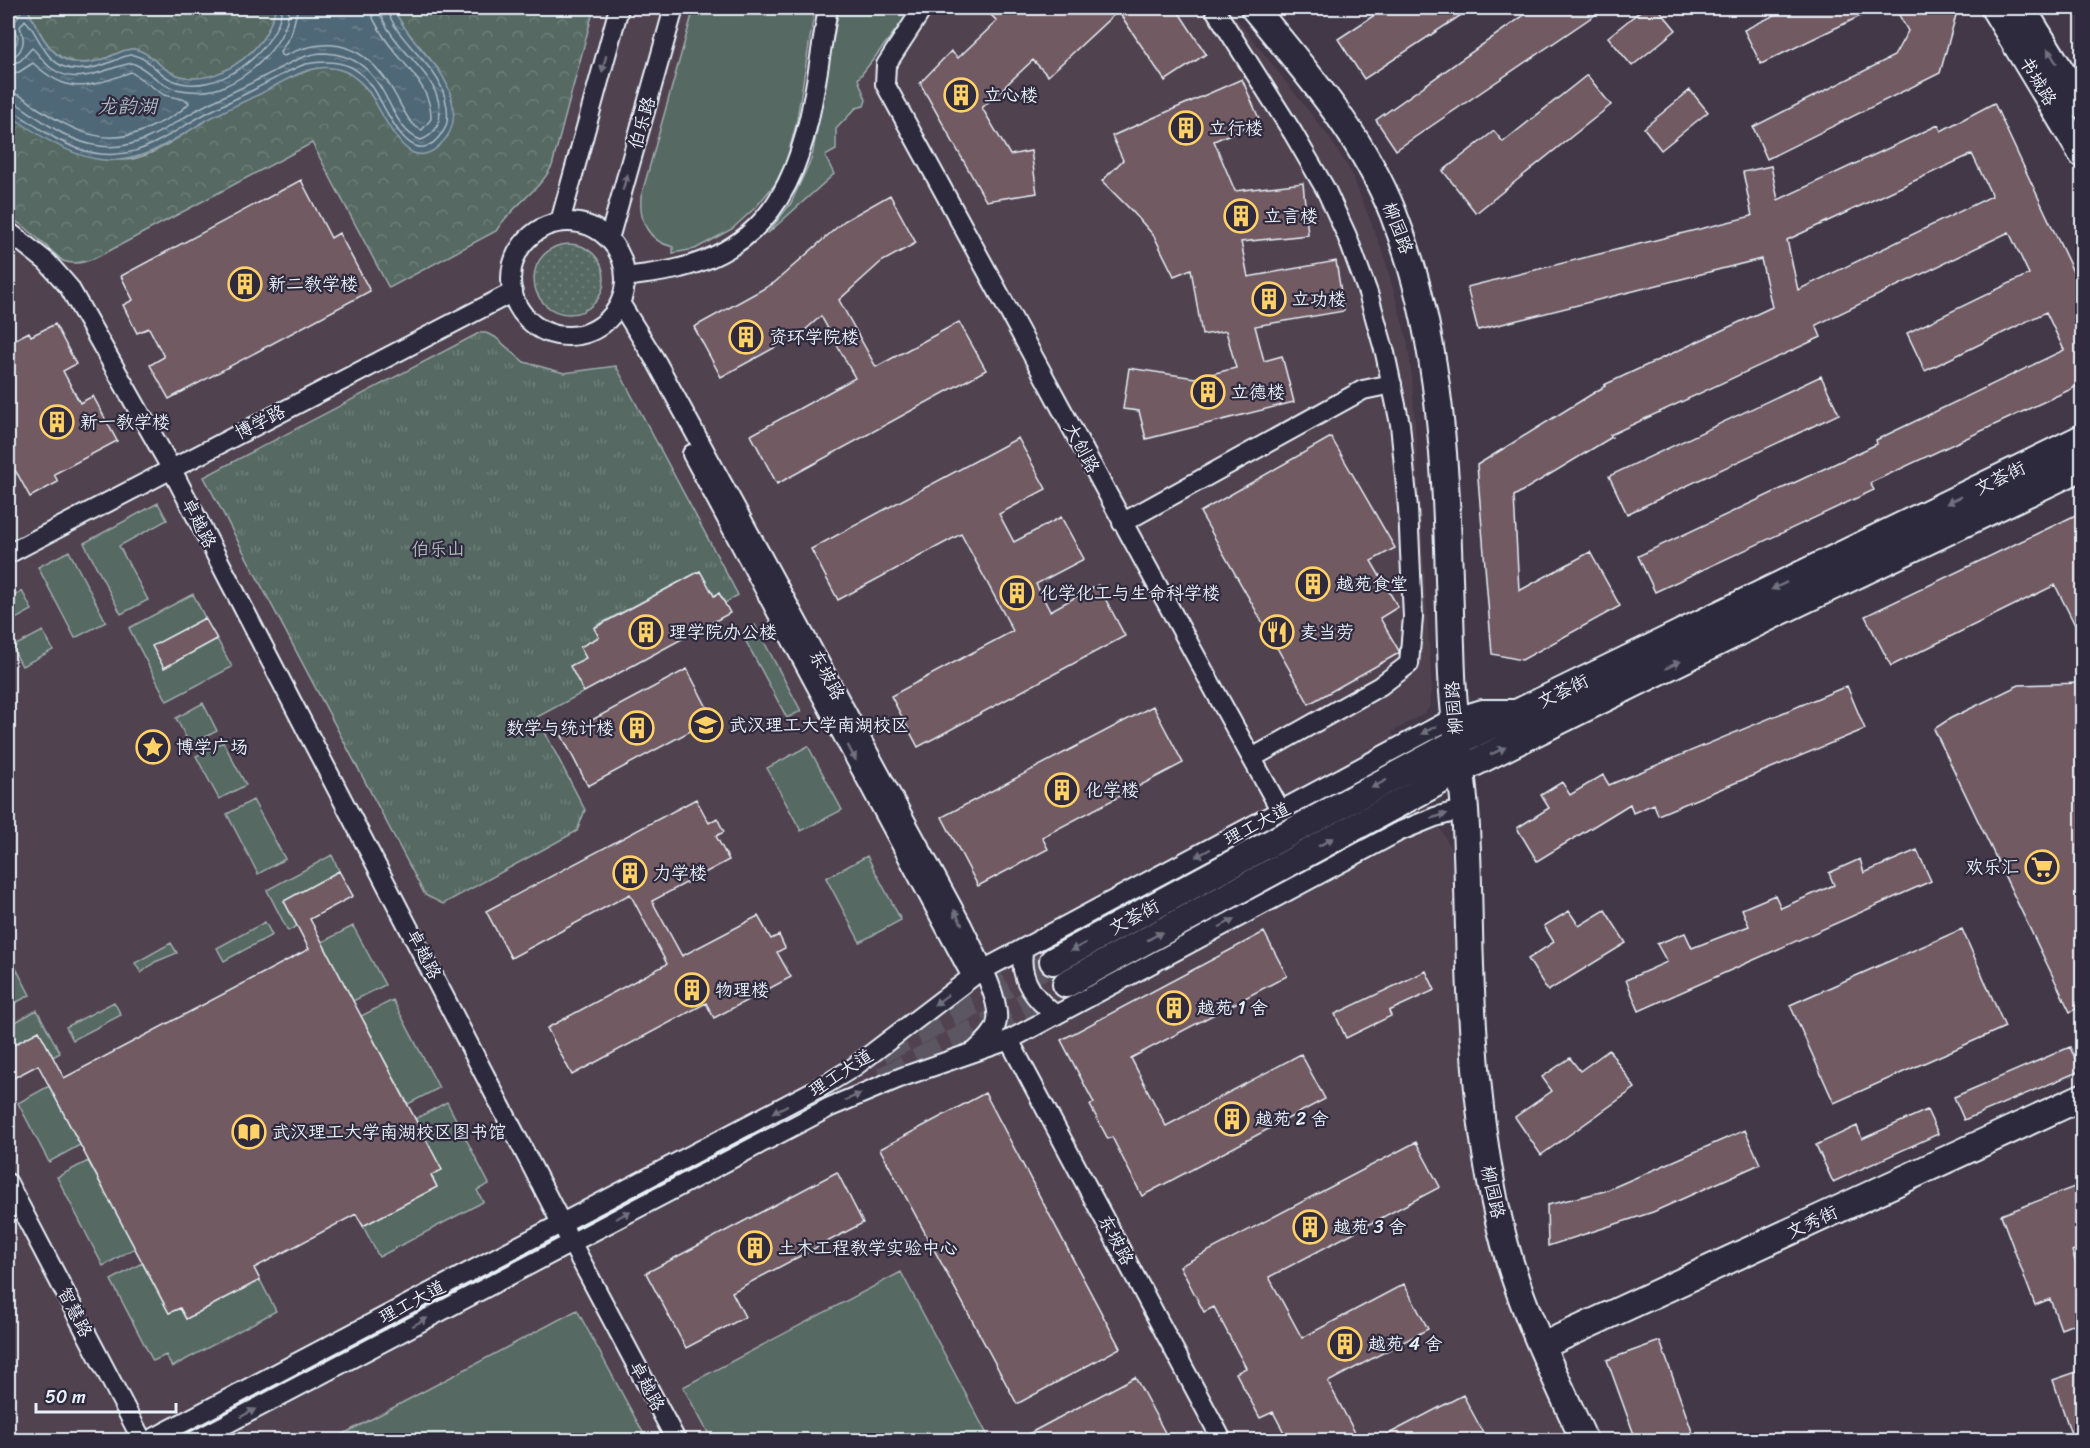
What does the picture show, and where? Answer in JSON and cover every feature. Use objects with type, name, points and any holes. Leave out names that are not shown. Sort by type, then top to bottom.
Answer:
[{"type":"main road","name":"柳园路","points":[[1254,8],[1329,101],[1371,167],[1393,214],[1412,268],[1432,363],[1441,427],[1455,730],[1465,809],[1471,994],[1486,1156],[1505,1244],[1524,1303],[1584,1440]]},
{"type":"main road","name":"书城路","points":[[1994,8],[2082,154]]},
{"type":"main road","name":"书城路","points":[[2022,8],[2082,105]]},
{"type":"main road","name":"文荟街","points":[[1053,961],[1455,730],[1525,709],[2082,438]]},
{"type":"main road","name":"文荟街","points":[[1066,984],[1460,770],[1779,612],[2082,467]]},
{"type":"main road","name":"文秀街","points":[[1542,1346],[2082,1097]]},
{"type":"street","points":[[560,222],[619,8]]},
{"type":"street","name":"伯乐路","points":[[609,238],[674,8]]},
{"type":"street","points":[[626,277],[680,268],[722,252],[764,219],[787,188],[805,137],[828,8]]},
{"type":"street","name":"大创路","points":[[923,8],[886,65],[885,84],[1281,812]]},
{"type":"street","points":[[1214,8],[1293,133],[1337,211],[1362,274],[1392,384],[1400,424],[1408,508],[1413,617],[1409,664],[1380,686],[1252,758]]},
{"type":"street","points":[[560,222],[592,226],[609,238],[621,256],[626,277],[616,309],[595,329],[573,336],[550,333],[530,321],[516,303],[512,268],[521,247],[529,237],[538,230],[560,222]]},
{"type":"street","name":"卓越路","points":[[8,231],[47,262],[69,287],[171,468],[571,1242],[676,1440]]},
{"type":"street","name":"博学路","points":[[8,554],[513,292]]},
{"type":"street","name":"东坡路","points":[[616,309],[977,974],[995,1002],[998,1019],[992,1033],[975,1052]]},
{"type":"street","points":[[1122,523],[1363,390],[1392,384]]},
{"type":"street","name":"理工大道","points":[[150,1440],[828,1083],[854,1067],[977,974],[1024,948],[1281,812],[1455,730]]},
{"type":"street","name":"理工大道","points":[[196,1440],[830,1107],[902,1077],[1009,1040],[1398,832],[1434,817],[1465,809]]},
{"type":"street","points":[[1024,948],[1023,970],[1029,987],[1056,1015]]},
{"type":"street","name":"东坡路","points":[[1009,1040],[1222,1440]]},
{"type":"street","name":"智慧路","points":[[8,1183],[142,1440]]},
{"type":"shaded area","name":"武汉理工大学南湖校区","points":[[8,8],[1228,8],[1329,137],[1351,172],[1384,256],[1407,339],[1412,378],[1432,690],[1429,708],[1392,732],[1455,857],[1469,1081],[1571,1440],[8,1440]]},
{"type":"green space","points":[[8,8],[24,8],[12,27],[18,36],[17,43],[8,53]]},
{"type":"green space","points":[[27,8],[276,8],[261,41],[244,58],[224,71],[201,78],[189,78],[171,73],[146,54],[134,49],[88,63],[64,59],[47,43]]},
{"type":"green space","points":[[392,8],[594,8],[552,166],[547,175],[496,231],[389,288],[312,143],[109,251],[81,262],[63,261],[26,228],[8,216],[8,114],[38,131],[107,158],[129,160],[151,153],[213,116],[282,81],[314,69],[327,67],[347,73],[360,81],[399,141],[408,149],[433,150],[448,136],[452,99],[439,70],[406,30]]},
{"type":"green space","points":[[694,8],[815,8],[796,125],[786,163],[775,184],[756,207],[732,229],[695,249],[673,253],[673,247],[657,240],[647,229],[642,214],[641,197]]},
{"type":"green space","points":[[839,8],[913,8],[858,79],[866,100],[864,106],[856,108],[836,129],[836,150],[825,156],[834,174],[767,234],[791,203],[812,157]]},
{"type":"green space","points":[[569,244],[582,247],[594,254],[601,266],[604,279],[601,292],[594,304],[582,311],[569,314],[556,311],[544,304],[537,292],[534,279],[537,266],[544,254],[556,247]]},
{"type":"green space","name":"伯乐山","points":[[479,333],[495,337],[524,362],[564,373],[616,366],[738,595],[725,603],[719,593],[714,596],[700,571],[594,627],[599,637],[581,647],[586,658],[571,666],[584,692],[537,717],[585,810],[577,831],[443,904],[425,895],[204,477]]},
{"type":"green space","points":[[158,503],[167,520],[119,546],[148,600],[121,614],[84,543]]},
{"type":"green space","points":[[69,551],[106,622],[75,638],[38,567]]},
{"type":"green space","points":[[22,591],[32,610],[8,623],[8,599]]},
{"type":"green space","points":[[193,594],[205,618],[153,646],[164,668],[217,639],[232,667],[167,701],[129,628]]},
{"type":"green space","points":[[755,625],[801,711],[787,718],[741,632]]},
{"type":"green space","points":[[43,631],[53,650],[22,666],[12,647]]},
{"type":"green space","points":[[203,703],[217,731],[190,745],[176,718]]},
{"type":"green space","points":[[223,742],[246,785],[219,799],[196,756]]},
{"type":"green space","points":[[808,746],[842,810],[801,831],[767,768]]},
{"type":"green space","points":[[253,800],[285,859],[258,874],[227,814]]},
{"type":"green space","points":[[332,855],[339,871],[284,901],[297,926],[288,931],[267,890]]},
{"type":"green space","points":[[867,856],[901,920],[860,942],[826,878]]},
{"type":"green space","points":[[265,922],[272,935],[224,961],[217,948]]},
{"type":"green space","points":[[353,926],[385,985],[353,1001],[322,942]]},
{"type":"green space","points":[[171,943],[177,953],[155,962],[141,973],[135,963]]},
{"type":"green space","points":[[8,953],[30,995],[8,1007]]},
{"type":"green space","points":[[393,1000],[439,1088],[408,1104],[361,1016]]},
{"type":"green space","points":[[114,1002],[121,1015],[73,1040],[66,1027]]},
{"type":"green space","points":[[37,1010],[60,1053],[53,1057],[39,1031],[8,1048],[8,1026]]},
{"type":"green space","points":[[49,1086],[80,1145],[49,1162],[18,1103]]},
{"type":"green space","points":[[447,1102],[489,1184],[477,1190],[483,1202],[379,1257],[363,1226],[437,1187],[431,1175],[441,1170],[415,1119]]},
{"type":"green space","points":[[88,1161],[135,1248],[103,1266],[57,1177]]},
{"type":"green space","points":[[142,1263],[169,1313],[180,1308],[186,1319],[260,1280],[276,1311],[172,1367],[166,1355],[153,1361],[111,1280]]},
{"type":"green space","points":[[901,1272],[990,1440],[712,1440],[683,1387]]},
{"type":"green space","points":[[577,1310],[647,1440],[332,1440]]},
{"type":"water","name":"龙韵湖","points":[[23,8],[27,8],[47,44],[64,59],[75,63],[88,63],[134,49],[146,54],[171,73],[189,78],[201,78],[224,71],[253,50],[266,33],[276,8],[392,8],[412,38],[443,76],[452,103],[453,122],[446,138],[432,151],[420,154],[409,150],[399,141],[361,83],[345,71],[334,68],[317,68],[289,78],[140,156],[111,160],[84,156],[50,141],[8,114],[8,53],[17,43],[18,36],[12,27]]},
{"type":"building","name":"立心楼","points":[[984,8],[1176,8],[1206,54],[1165,81],[1118,11],[1048,76],[1033,60],[982,108],[1010,155],[1031,151],[1037,193],[986,201],[920,83],[951,51],[958,58],[997,21]]},
{"type":"building","points":[[1385,8],[1472,8],[1364,79],[1338,39]]},
{"type":"building","points":[[1534,8],[1605,8],[1396,150],[1376,120]]},
{"type":"building","points":[[1644,8],[1658,8],[1676,30],[1632,66],[1608,37]]},
{"type":"building","points":[[1789,8],[1877,8],[1761,64],[1744,30]]},
{"type":"building","points":[[1895,8],[1958,8],[1940,73],[1767,159],[1753,127],[1894,56],[1908,31]]},
{"type":"building","points":[[1587,75],[1611,105],[1476,213],[1443,171],[1494,131],[1503,142]]},
{"type":"building","points":[[1242,79],[1260,121],[1214,141],[1235,191],[1303,183],[1308,235],[1241,242],[1248,277],[1336,261],[1344,311],[1255,326],[1264,361],[1282,356],[1294,402],[1146,439],[1139,411],[1123,409],[1129,368],[1195,378],[1236,368],[1226,331],[1202,335],[1191,269],[1174,276],[1154,236],[1102,181],[1123,160],[1112,136]]},
{"type":"building","points":[[1690,90],[1708,112],[1661,150],[1644,128]]},
{"type":"building","points":[[1994,103],[2082,291],[2082,384],[1870,483],[1874,490],[1655,592],[1638,556],[1877,444],[1876,440],[2064,350],[2046,312],[1925,371],[1907,333],[2029,274],[2009,232],[1816,325],[1821,337],[1610,435],[1612,437],[1514,496],[1519,591],[1590,552],[1620,606],[1522,660],[1492,654],[1477,465],[1604,385],[1772,307],[1761,259],[1478,330],[1467,287],[1752,216],[1743,172],[1771,166],[1778,200],[1938,125],[1941,131]],"holes":[[[1972,154],[1992,196],[1798,290],[1787,240]]]},
{"type":"building","name":"新二教学楼","points":[[301,180],[331,238],[339,233],[370,291],[169,399],[150,365],[164,357],[149,328],[137,333],[123,305],[133,300],[121,276]]},
{"type":"building","name":"资环学院楼","points":[[890,195],[916,243],[881,262],[839,300],[876,367],[959,322],[986,370],[777,484],[751,435],[855,378],[821,316],[803,332],[721,377],[694,327],[774,283],[844,221]]},
{"type":"building","name":"新一教学楼","points":[[55,324],[76,364],[63,371],[80,403],[93,396],[117,441],[54,474],[58,482],[30,497],[8,460],[8,343],[29,332],[31,336]]},
{"type":"building","points":[[1821,376],[1839,414],[1627,514],[1609,476]]},
{"type":"building","name":"越苑食堂","points":[[1331,437],[1395,548],[1371,561],[1398,607],[1380,618],[1399,653],[1309,704],[1200,512]]},
{"type":"building","name":"化学化工与生命科学楼","points":[[1018,438],[1046,489],[999,514],[1014,542],[1061,517],[1084,559],[1036,584],[1050,611],[1098,585],[1125,636],[918,747],[891,696],[1013,631],[961,534],[838,600],[811,549]]},
{"type":"building","points":[[2082,512],[2082,639],[2055,585],[1891,666],[1865,616]]},
{"type":"building","name":"理学院办公楼","points":[[700,571],[714,596],[719,593],[730,613],[584,692],[570,666],[586,658],[580,647],[599,637],[594,628]]},
{"type":"building","points":[[205,618],[217,639],[164,668],[152,646]]},
{"type":"building","name":"数学与统计楼","points":[[687,669],[713,719],[588,786],[562,736]]},
{"type":"building","name":"欢乐汇","points":[[2082,683],[2082,1006],[2070,1012],[1934,729],[1951,718],[2019,685]]},
{"type":"building","points":[[1847,686],[1865,729],[1658,815],[1654,804],[1633,813],[1630,804],[1537,861],[1517,828],[1549,808],[1541,795],[1562,782],[1570,795],[1603,775],[1609,785]]},
{"type":"building","name":"化学楼","points":[[1153,706],[1183,763],[1042,837],[1048,849],[978,886],[942,817]]},
{"type":"building","points":[[696,799],[709,823],[717,818],[724,832],[716,836],[729,860],[652,901],[682,956],[758,916],[771,939],[779,935],[785,948],[777,952],[791,977],[714,1018],[706,1003],[572,1075],[547,1028],[667,964],[630,894],[511,958],[486,911]]},
{"type":"building","points":[[1917,850],[1931,881],[1639,1011],[1626,980],[1667,962],[1657,944],[1685,933],[1692,948],[1749,926],[1742,909],[1775,895],[1781,908],[1834,885],[1829,873],[1860,859],[1864,873]]},
{"type":"building","name":"武汉理工大学南湖校区图书馆","points":[[339,871],[353,896],[310,919],[442,1170],[431,1175],[437,1187],[363,1226],[356,1214],[254,1268],[260,1280],[186,1319],[180,1308],[169,1313],[38,1065],[8,1081],[8,1048],[39,1031],[64,1078],[309,949],[284,901]]},
{"type":"building","points":[[1605,910],[1626,943],[1548,991],[1528,959],[1554,942],[1544,926],[1569,911],[1579,926]]},
{"type":"building","points":[[1962,929],[2005,1027],[1834,1103],[1790,1005]]},
{"type":"building","points":[[1264,932],[1287,976],[1131,1058],[1166,1126],[1301,1054],[1325,1099],[1142,1196],[1112,1137],[1108,1139],[1090,1105],[1094,1103],[1061,1040]]},
{"type":"building","points":[[1426,971],[1435,990],[1389,1011],[1391,1016],[1346,1038],[1335,1014]]},
{"type":"building","points":[[2070,1047],[2080,1071],[1964,1120],[1954,1097]]},
{"type":"building","points":[[1609,1050],[1635,1088],[1541,1155],[1515,1117],[1552,1091],[1542,1077],[1570,1058],[1580,1071]]},
{"type":"building","points":[[985,1093],[1120,1348],[1017,1404],[880,1149]]},
{"type":"building","points":[[1927,1110],[1938,1134],[1833,1182],[1816,1145],[1857,1126],[1862,1139]]},
{"type":"building","points":[[1745,1130],[1760,1164],[1653,1212],[1548,1246],[1547,1205],[1605,1191]]},
{"type":"building","points":[[1416,1142],[1440,1187],[1269,1277],[1302,1338],[1404,1284],[1428,1329],[1328,1382],[1359,1440],[1288,1440],[1273,1412],[1260,1418],[1236,1373],[1246,1368],[1214,1307],[1204,1312],[1180,1266]]},
{"type":"building","name":"土木工程教学实验中心","points":[[837,1172],[863,1223],[732,1292],[745,1317],[686,1348],[646,1273]]},
{"type":"building","points":[[2082,1184],[2082,1247],[2072,1251],[2082,1281],[2082,1321],[2061,1329],[2050,1299],[2035,1305],[2001,1215]]},
{"type":"building","points":[[1660,1341],[1695,1440],[1636,1440],[1607,1360]]},
{"type":"building","points":[[2082,1370],[2082,1440],[2073,1440],[2053,1380]]},
{"type":"building","points":[[1135,1377],[1169,1440],[1017,1440]]},
{"type":"building","points":[[1463,1395],[1487,1440],[1377,1440]]},
{"type":"tunnel","points":[[881,1051],[1053,961]]},
{"type":"tunnel","points":[[883,1080],[1066,984]]},
{"type":"place","name":"立心楼","points":[[961,95]]},
{"type":"place","name":"立行楼","points":[[1186,128]]},
{"type":"place","name":"立言楼","points":[[1241,216]]},
{"type":"place","name":"新二教学楼","points":[[245,284]]},
{"type":"place","name":"立功楼","points":[[1269,299]]},
{"type":"place","name":"资环学院楼","points":[[746,337]]},
{"type":"place","name":"立德楼","points":[[1208,392]]},
{"type":"place","name":"新一教学楼","points":[[57,422]]},
{"type":"place","name":"越苑食堂","points":[[1313,584]]},
{"type":"place","name":"化学化工与生命科学楼","points":[[1017,593]]},
{"type":"place","name":"理学院办公楼","points":[[646,632]]},
{"type":"place","name":"麦当劳","points":[[1277,632]]},
{"type":"place","name":"武汉理工大学南湖校区","points":[[706,725]]},
{"type":"place","name":"数学与统计楼","points":[[637,728]]},
{"type":"place","name":"博学广场","points":[[153,747]]},
{"type":"place","name":"化学楼","points":[[1062,790]]},
{"type":"place","name":"欢乐汇","points":[[2042,867]]},
{"type":"place","name":"力学楼","points":[[630,873]]},
{"type":"place","name":"物理楼","points":[[692,990]]},
{"type":"place","name":"越苑 1 舍","points":[[1174,1008]]},
{"type":"place","name":"越苑 2 舍","points":[[1232,1119]]},
{"type":"place","name":"武汉理工大学南湖校区图书馆","points":[[249,1132]]},
{"type":"place","name":"越苑 3 舍","points":[[1310,1227]]},
{"type":"place","name":"土木工程教学实验中心","points":[[755,1248]]},
{"type":"place","name":"越苑 4 舍","points":[[1345,1344]]}]
